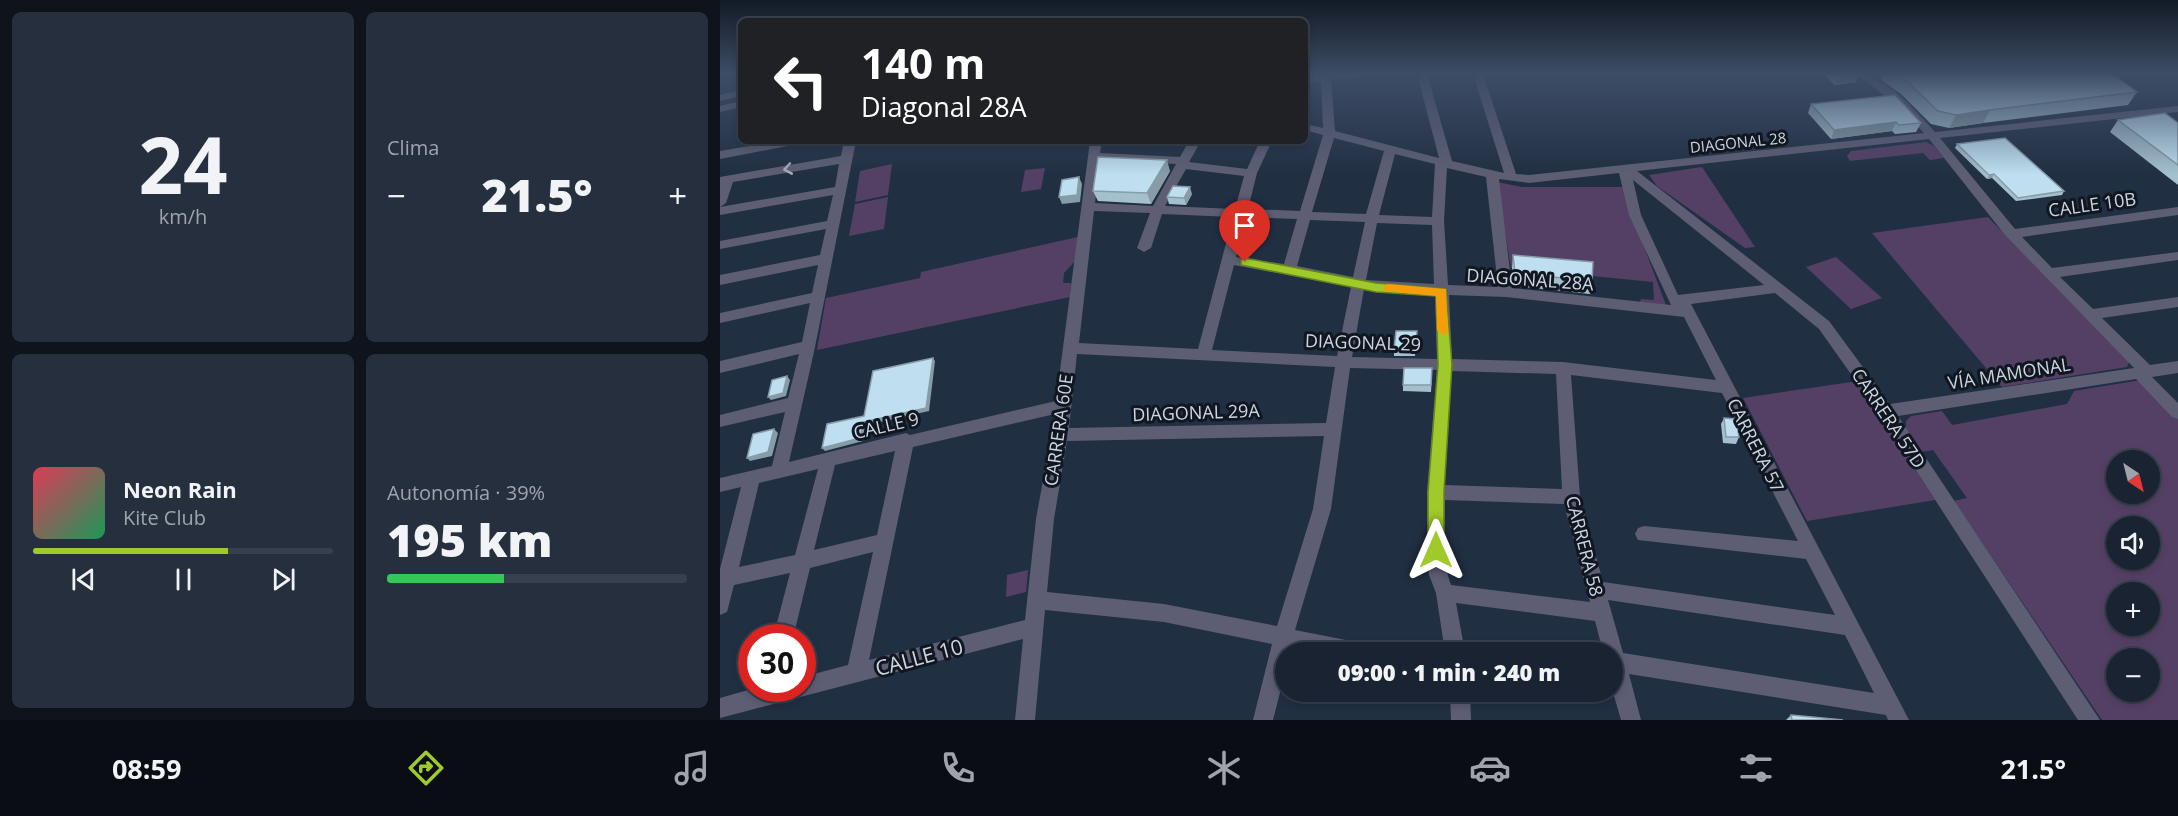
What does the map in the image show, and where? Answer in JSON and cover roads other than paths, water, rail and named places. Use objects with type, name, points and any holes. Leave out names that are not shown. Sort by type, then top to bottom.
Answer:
[{"type":"street","points":[[1289,269],[1329,134],[1328,108]]},
{"type":"street","points":[[1430,108],[1444,163],[1438,221],[1445,365],[1436,492],[1438,575],[1446,593],[1453,642]]},
{"type":"street","points":[[1489,108],[1511,177]]},
{"type":"street","points":[[1908,108],[1934,136],[2012,234],[2092,314],[2178,413]]},
{"type":"street","name":"DIAGONAL 28","points":[[1308,129],[1492,174],[1529,179],[1627,171],[2178,109]]},
{"type":"street","points":[[720,154],[780,144]]},
{"type":"street","points":[[779,470],[808,346],[838,190],[849,144]]},
{"type":"street","name":"CARRERA 60E","points":[[1025,720],[1039,600],[1045,519],[1060,435],[1069,348],[1090,207],[1096,144]]},
{"type":"street","points":[[1144,248],[1158,208],[1193,144]]},
{"type":"street","points":[[1204,353],[1251,173],[1265,144]]},
{"type":"street","points":[[1263,720],[1283,638],[1322,509],[1343,362],[1372,217],[1390,149]]},
{"type":"street","points":[[1095,156],[1183,163],[1251,173]]},
{"type":"street","points":[[720,203],[724,180],[846,159]]},
{"type":"street","name":"CARRERA 57D","points":[[1627,171],[1824,325],[1886,411],[2090,720]]},
{"type":"street","name":"CARRERA 57","points":[[1627,171],[1635,215],[1648,238],[1671,298],[1686,307],[1895,713]]},
{"type":"street","points":[[1492,174],[1506,292]]},
{"type":"street","points":[[720,211],[838,190]]},
{"type":"street","points":[[1090,207],[1438,221]]},
{"type":"street","name":"CALLE 10B","points":[[2012,234],[2178,211]]},
{"type":"street","points":[[720,245],[832,224]]},
{"type":"street","points":[[2052,273],[2178,256]]},
{"type":"street","points":[[720,280],[824,259]]},
{"type":"street","name":"DIAGONAL 28A","points":[[1227,260],[1289,269],[1358,284],[1442,292],[1506,292],[1686,307],[1779,288]]},
{"type":"street","points":[[720,318],[817,297]]},
{"type":"street","points":[[2092,314],[2178,302]]},
{"type":"street","points":[[720,367],[808,346]]},
{"type":"street","name":"DIAGONAL 29","points":[[1069,348],[1204,353],[1343,362],[1563,368],[1726,387]]},
{"type":"street","name":"VÍA MAMONAL","points":[[1886,411],[2178,367]]},
{"type":"street","name":"CARRERA 58","points":[[1563,368],[1571,497],[1611,642]]},
{"type":"street","points":[[720,421],[795,403]]},
{"type":"street","name":"CALLE 9","points":[[720,485],[906,440],[1062,406]]},
{"type":"street","name":"DIAGONAL 29A","points":[[1060,435],[1332,429]]},
{"type":"street","points":[[856,674],[906,440]]},
{"type":"street","points":[[786,624],[829,458]]},
{"type":"street","points":[[720,606],[723,579],[752,477]]},
{"type":"street","points":[[1436,492],[1571,497]]},
{"type":"street","points":[[1644,534],[1812,551]]},
{"type":"street","points":[[723,579],[885,541]]},
{"type":"street","points":[[1597,590],[1851,627]]},
{"type":"street","points":[[1446,593],[1602,613]]},
{"type":"street","points":[[1039,600],[1164,613],[1304,642]]},
{"type":"street","name":"CALLE 10","points":[[816,684],[1035,627]]},
{"type":"street","points":[[1623,663],[1895,713]]},
{"type":"street","name":"CARRERA 58","points":[[1623,684],[1631,720]]},
{"type":"street","points":[[720,708],[739,702]]},
{"type":"street","points":[[1460,702],[1461,720]]}]
